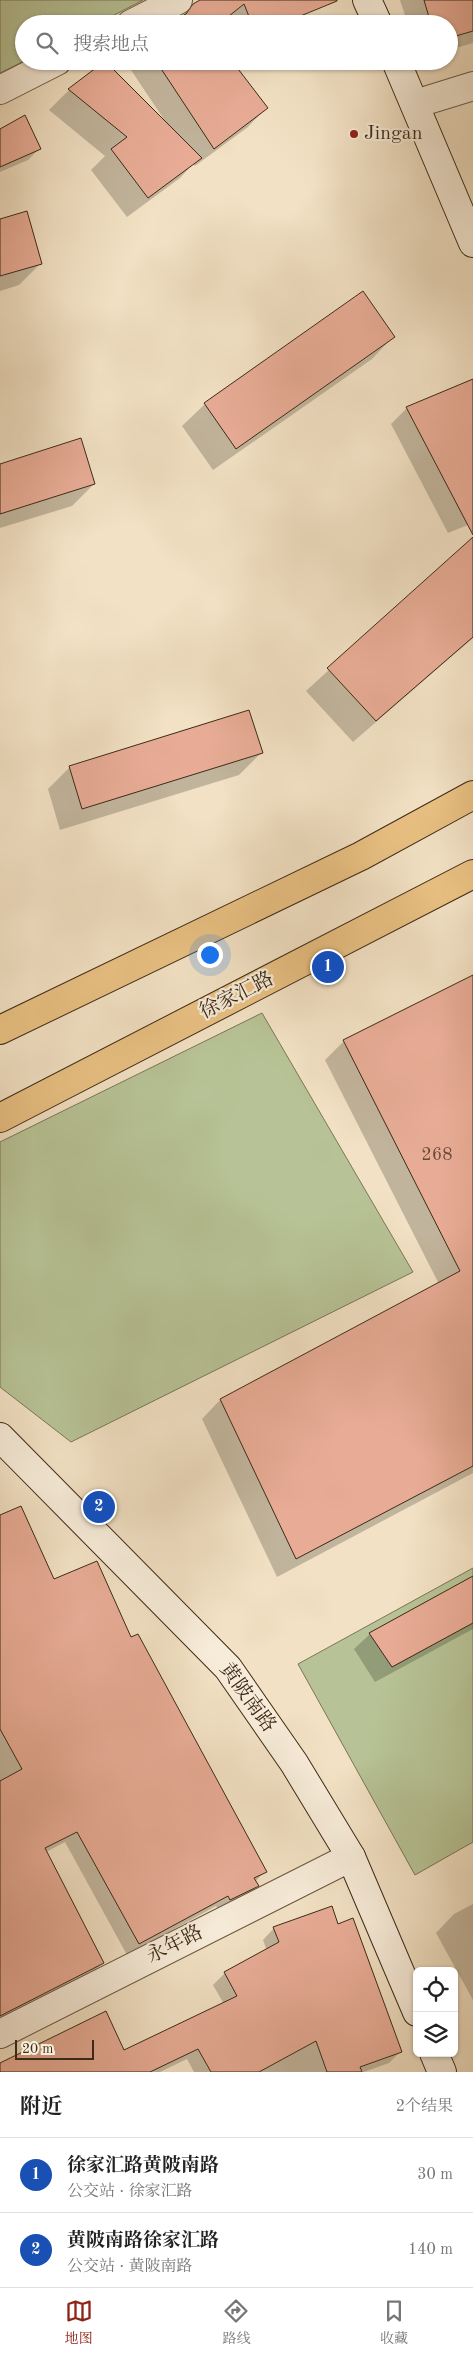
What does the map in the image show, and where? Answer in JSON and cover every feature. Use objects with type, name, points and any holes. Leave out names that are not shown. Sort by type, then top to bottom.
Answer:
[{"type":"main road","points":[[0,1030],[361,856],[473,795]]},
{"type":"main road","name":"徐家汇路","points":[[0,1118],[473,874]]},
{"type":"street","points":[[149,15],[178,0]]},
{"type":"street","points":[[367,0],[374,15]]},
{"type":"street","points":[[0,90],[39,70]]},
{"type":"street","points":[[400,70],[473,244]]},
{"type":"street","points":[[415,104],[473,86]]},
{"type":"street","name":"黄陂南路","points":[[0,1437],[228,1668],[294,1763],[351,1857],[413,2003]]},
{"type":"street","name":"永年路","points":[[0,2034],[351,1857]]},
{"type":"street","points":[[436,2057],[442,2072]]},
{"type":"green space","points":[[0,0],[143,0],[114,15],[15,15],[15,66],[0,73]]},
{"type":"green space","points":[[262,1013],[413,1272],[71,1442],[0,1387],[0,1142]]},
{"type":"green space","points":[[473,1568],[473,1842],[415,1875],[298,1664]]},
{"type":"building","points":[[200,0],[337,0],[303,15],[248,15],[244,4],[230,15],[184,15],[193,4]]},
{"type":"building","points":[[424,0],[473,0],[473,31],[458,35],[458,15],[428,15]]},
{"type":"building","points":[[93,70],[114,70],[202,158],[148,198],[111,149],[127,137],[68,89]]},
{"type":"building","points":[[162,70],[239,70],[268,108],[214,149]]},
{"type":"building","points":[[25,115],[41,149],[0,167],[0,129]]},
{"type":"building","points":[[27,211],[42,264],[0,276],[0,219]]},
{"type":"building","points":[[363,291],[395,337],[236,449],[204,403]]},
{"type":"building","points":[[473,379],[473,535],[406,407]]},
{"type":"building","points":[[81,438],[95,484],[0,514],[0,464]]},
{"type":"building","points":[[473,537],[473,637],[376,721],[327,668]]},
{"type":"building","points":[[249,710],[263,753],[82,809],[69,766]]},
{"type":"building","points":[[473,975],[473,1466],[296,1559],[220,1399],[460,1271],[343,1040]]},
{"type":"building","points":[[21,1506],[54,1579],[97,1561],[131,1637],[138,1634],[267,1872],[254,1878],[259,1886],[230,1900],[228,1896],[139,1944],[77,1832],[45,1848],[104,1963],[0,2016],[0,1781],[22,1769],[0,1729],[0,1515]]},
{"type":"building","points":[[473,1576],[473,1623],[392,1667],[369,1633]]},
{"type":"building","points":[[332,1906],[338,1924],[353,1918],[402,2052],[360,2067],[362,2072],[327,2072],[316,2041],[259,2072],[211,2072],[198,2049],[150,2072],[0,2072],[0,2063],[106,2011],[124,2050],[237,1996],[224,1972],[279,1942],[273,1927]]},
{"type":"place","name":"Jingan","points":[[354,134]]},
{"type":"place","name":"徐家汇路黄陂南路","points":[[328,967]]},
{"type":"place","name":"黄陂南路徐家汇路","points":[[99,1507]]}]
